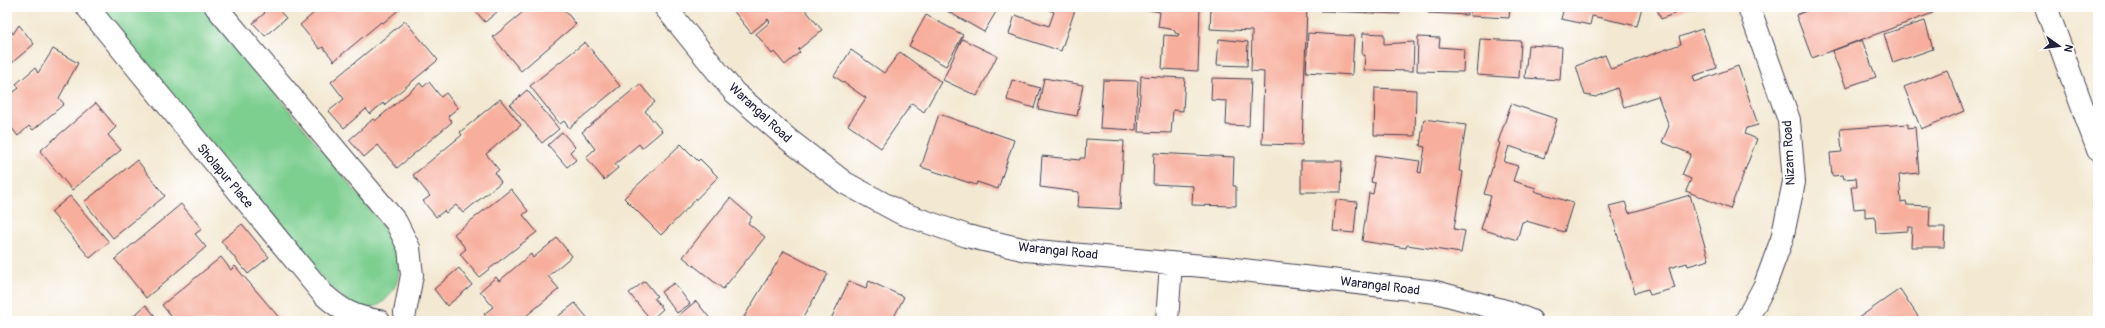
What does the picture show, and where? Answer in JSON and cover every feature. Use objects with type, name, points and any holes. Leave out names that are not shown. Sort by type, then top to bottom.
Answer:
[{"type":"street","name":"Sholapur Place","points":[[87,7],[323,294],[339,308],[360,318],[379,321]]},
{"type":"street","points":[[216,7],[396,222],[409,248],[412,275],[400,318]]},
{"type":"street","name":"Warangal Road","points":[[665,7],[734,92],[789,140],[845,183],[901,213],[966,236],[1026,250],[1171,263],[1436,292],[1506,311],[1531,321]]},
{"type":"street","name":"Nizam Road","points":[[1746,321],[1765,285],[1782,239],[1794,182],[1789,120],[1748,7]]},
{"type":"street","points":[[2046,7],[2098,150]]},
{"type":"street","points":[[1167,321],[1171,263]]},
{"type":"green space","points":[[95,7],[202,7],[285,105],[381,224],[393,245],[399,263],[397,281],[383,302],[368,308],[360,307],[347,301],[335,291],[314,269]]},
{"type":"building","points":[[260,7],[276,7],[286,18],[265,36],[253,23],[265,13]]},
{"type":"building","points":[[321,7],[402,7],[383,23],[381,22],[334,61],[323,47],[320,49],[300,25]]},
{"type":"building","points":[[472,7],[503,7],[485,22]]},
{"type":"building","points":[[529,7],[562,7],[576,24],[521,71],[493,37]]},
{"type":"building","points":[[735,7],[803,7],[822,30],[798,50],[800,52],[785,65],[774,52],[772,54],[756,34],[770,22],[768,19],[751,33],[732,9]]},
{"type":"building","points":[[940,7],[999,7],[984,32]]},
{"type":"building","points":[[1041,7],[1076,7],[1061,51],[1009,34],[1015,15],[1049,26],[1054,12]]},
{"type":"building","points":[[1132,7],[1200,7],[1198,71],[1162,69],[1164,35],[1178,36],[1179,34],[1175,33],[1175,30],[1158,27],[1160,12]]},
{"type":"building","points":[[1211,7],[1307,7],[1302,145],[1262,144],[1264,72],[1251,71],[1252,31],[1210,29]]},
{"type":"building","points":[[1321,7],[1400,7],[1400,14],[1321,11]]},
{"type":"building","points":[[1429,7],[1467,7],[1467,15],[1428,13]]},
{"type":"building","points":[[1471,7],[1510,7],[1509,18],[1470,16]]},
{"type":"building","points":[[1564,7],[1642,7],[1637,26],[1592,16],[1590,25],[1561,19]]},
{"type":"building","points":[[1656,7],[1691,7],[1661,19]]},
{"type":"building","points":[[1817,7],[1930,7],[1933,13],[1812,58],[1796,15]]},
{"type":"building","points":[[926,15],[963,35],[946,66],[909,46]]},
{"type":"building","points":[[405,21],[438,60],[384,105],[383,103],[370,114],[366,109],[344,128],[329,111],[344,99],[331,82]]},
{"type":"building","points":[[1925,21],[1933,49],[1893,63],[1884,34]]},
{"type":"building","points":[[7,23],[13,34],[19,25],[34,44],[7,67]]},
{"type":"building","points":[[1702,29],[1717,68],[1693,76],[1695,82],[1738,66],[1758,125],[1747,128],[1745,134],[1757,139],[1730,209],[1686,191],[1691,179],[1682,175],[1691,154],[1662,142],[1669,126],[1658,96],[1624,107],[1617,88],[1596,97],[1585,95],[1576,66],[1605,55],[1611,69],[1681,44],[1679,37]]},
{"type":"building","points":[[1308,33],[1354,36],[1352,75],[1306,72]]},
{"type":"building","points":[[1363,33],[1384,34],[1384,44],[1414,42],[1413,71],[1364,70],[1365,55],[1362,55]]},
{"type":"building","points":[[1418,37],[1440,38],[1439,47],[1464,49],[1463,72],[1417,71]]},
{"type":"building","points":[[962,39],[997,56],[977,96],[943,80]]},
{"type":"building","points":[[1219,39],[1248,42],[1247,66],[1217,65]]},
{"type":"building","points":[[1480,39],[1521,41],[1519,78],[1477,75]]},
{"type":"building","points":[[1862,40],[1876,77],[1846,87],[1832,51]]},
{"type":"building","points":[[585,42],[620,86],[569,128],[564,121],[560,124],[530,86]]},
{"type":"building","points":[[1528,45],[1562,47],[1560,80],[1525,78]]},
{"type":"building","points":[[53,49],[78,63],[59,98],[64,104],[33,130],[29,126],[18,136],[7,122],[7,104],[10,102],[7,97],[19,88],[16,84],[35,68],[38,73]]},
{"type":"building","points":[[851,50],[884,73],[900,52],[941,82],[924,112],[912,103],[881,148],[848,125],[866,98],[834,76]]},
{"type":"building","points":[[1947,70],[1964,111],[1921,129],[1904,87]]},
{"type":"building","points":[[1141,76],[1185,78],[1183,111],[1173,110],[1171,133],[1138,132]]},
{"type":"building","points":[[1044,78],[1083,85],[1077,116],[1038,109]]},
{"type":"building","points":[[1212,78],[1251,79],[1249,126],[1226,125],[1227,101],[1211,100]]},
{"type":"building","points":[[1012,80],[1040,88],[1034,108],[1007,100]]},
{"type":"building","points":[[1103,80],[1138,81],[1136,130],[1100,128]]},
{"type":"building","points":[[429,82],[441,97],[446,93],[458,108],[448,116],[452,122],[397,168],[378,145],[364,157],[349,140],[373,119],[375,121],[420,83],[423,87]]},
{"type":"building","points":[[640,84],[655,102],[645,111],[662,131],[642,148],[639,144],[615,164],[618,168],[604,180],[586,157],[595,149],[582,132]]},
{"type":"building","points":[[1375,88],[1416,90],[1415,136],[1374,135]]},
{"type":"building","points":[[527,90],[559,129],[542,143],[510,105]]},
{"type":"building","points":[[500,99],[521,125],[486,154],[499,170],[495,173],[501,182],[463,213],[456,205],[446,213],[444,211],[436,217],[423,201],[430,196],[413,175],[462,135],[460,132]]},
{"type":"building","points":[[96,103],[116,127],[108,135],[121,150],[72,190],[40,151]]},
{"type":"building","points":[[1511,104],[1557,119],[1544,158],[1509,146],[1504,162],[1518,166],[1513,181],[1536,188],[1534,191],[1573,203],[1564,232],[1526,221],[1522,222],[1517,240],[1481,229],[1491,196],[1484,194],[1500,143],[1498,142]]},
{"type":"building","points":[[939,114],[1014,140],[998,189],[977,182],[976,185],[921,167]]},
{"type":"building","points":[[1424,119],[1466,125],[1459,171],[1463,172],[1454,229],[1465,231],[1461,253],[1407,245],[1406,248],[1362,241],[1369,193],[1373,194],[1375,183],[1371,182],[1375,155],[1420,161],[1418,172],[1421,173],[1425,147],[1420,146]]},
{"type":"building","points":[[1908,124],[1908,128],[1915,127],[1919,173],[1899,175],[1901,202],[1906,201],[1907,205],[1930,206],[1929,227],[1945,227],[1944,247],[1911,247],[1912,227],[1908,227],[1908,231],[1876,233],[1875,217],[1865,218],[1865,208],[1854,209],[1851,187],[1857,187],[1856,178],[1844,179],[1843,175],[1832,176],[1830,153],[1842,152],[1840,129]]},
{"type":"building","points":[[562,132],[575,147],[570,152],[576,160],[567,167],[548,145]]},
{"type":"building","points":[[1086,139],[1124,141],[1120,209],[1078,207],[1079,192],[1040,187],[1042,156],[1080,160],[1080,158],[1085,158]]},
{"type":"building","points":[[681,144],[698,161],[700,159],[718,177],[661,235],[624,198]]},
{"type":"building","points":[[1154,153],[1234,157],[1233,186],[1236,186],[1236,206],[1192,205],[1193,186],[1153,184]]},
{"type":"building","points":[[137,160],[165,196],[113,238],[84,202]]},
{"type":"building","points":[[1301,161],[1342,161],[1341,192],[1301,192]]},
{"type":"building","points":[[511,189],[528,211],[523,215],[537,232],[479,277],[460,254],[466,249],[454,234]]},
{"type":"building","points":[[1690,195],[1709,260],[1688,266],[1687,263],[1669,268],[1675,288],[1650,295],[1648,289],[1635,293],[1609,206],[1625,202],[1629,213]]},
{"type":"building","points":[[70,196],[109,242],[90,258],[51,212]]},
{"type":"building","points":[[730,198],[752,217],[748,223],[765,237],[723,289],[683,257]]},
{"type":"building","points":[[1336,200],[1357,202],[1354,233],[1333,231]]},
{"type":"building","points":[[181,204],[202,229],[195,234],[206,247],[146,298],[115,259]]},
{"type":"building","points":[[242,224],[269,257],[248,274],[221,241]]},
{"type":"building","points":[[557,238],[572,256],[548,276],[559,289],[520,321],[489,321],[484,314],[493,307],[480,291],[496,277],[499,281],[531,254],[533,258]]},
{"type":"building","points":[[784,251],[828,274],[801,321],[751,321],[744,317]]},
{"type":"building","points":[[221,257],[231,270],[235,266],[282,321],[175,321],[162,305]]},
{"type":"building","points":[[459,268],[472,285],[447,306],[434,289]]},
{"type":"building","points":[[645,281],[657,296],[654,298],[663,309],[651,320],[629,293]]},
{"type":"building","points":[[849,281],[866,288],[869,281],[904,297],[892,321],[830,321]]},
{"type":"building","points":[[674,283],[690,304],[677,313],[661,292]]},
{"type":"building","points":[[1900,289],[1921,321],[1854,321]]},
{"type":"building","points":[[696,301],[712,321],[682,321],[678,316]]},
{"type":"building","points":[[575,303],[590,321],[552,321]]},
{"type":"building","points":[[146,305],[159,321],[133,321],[131,318]]}]
